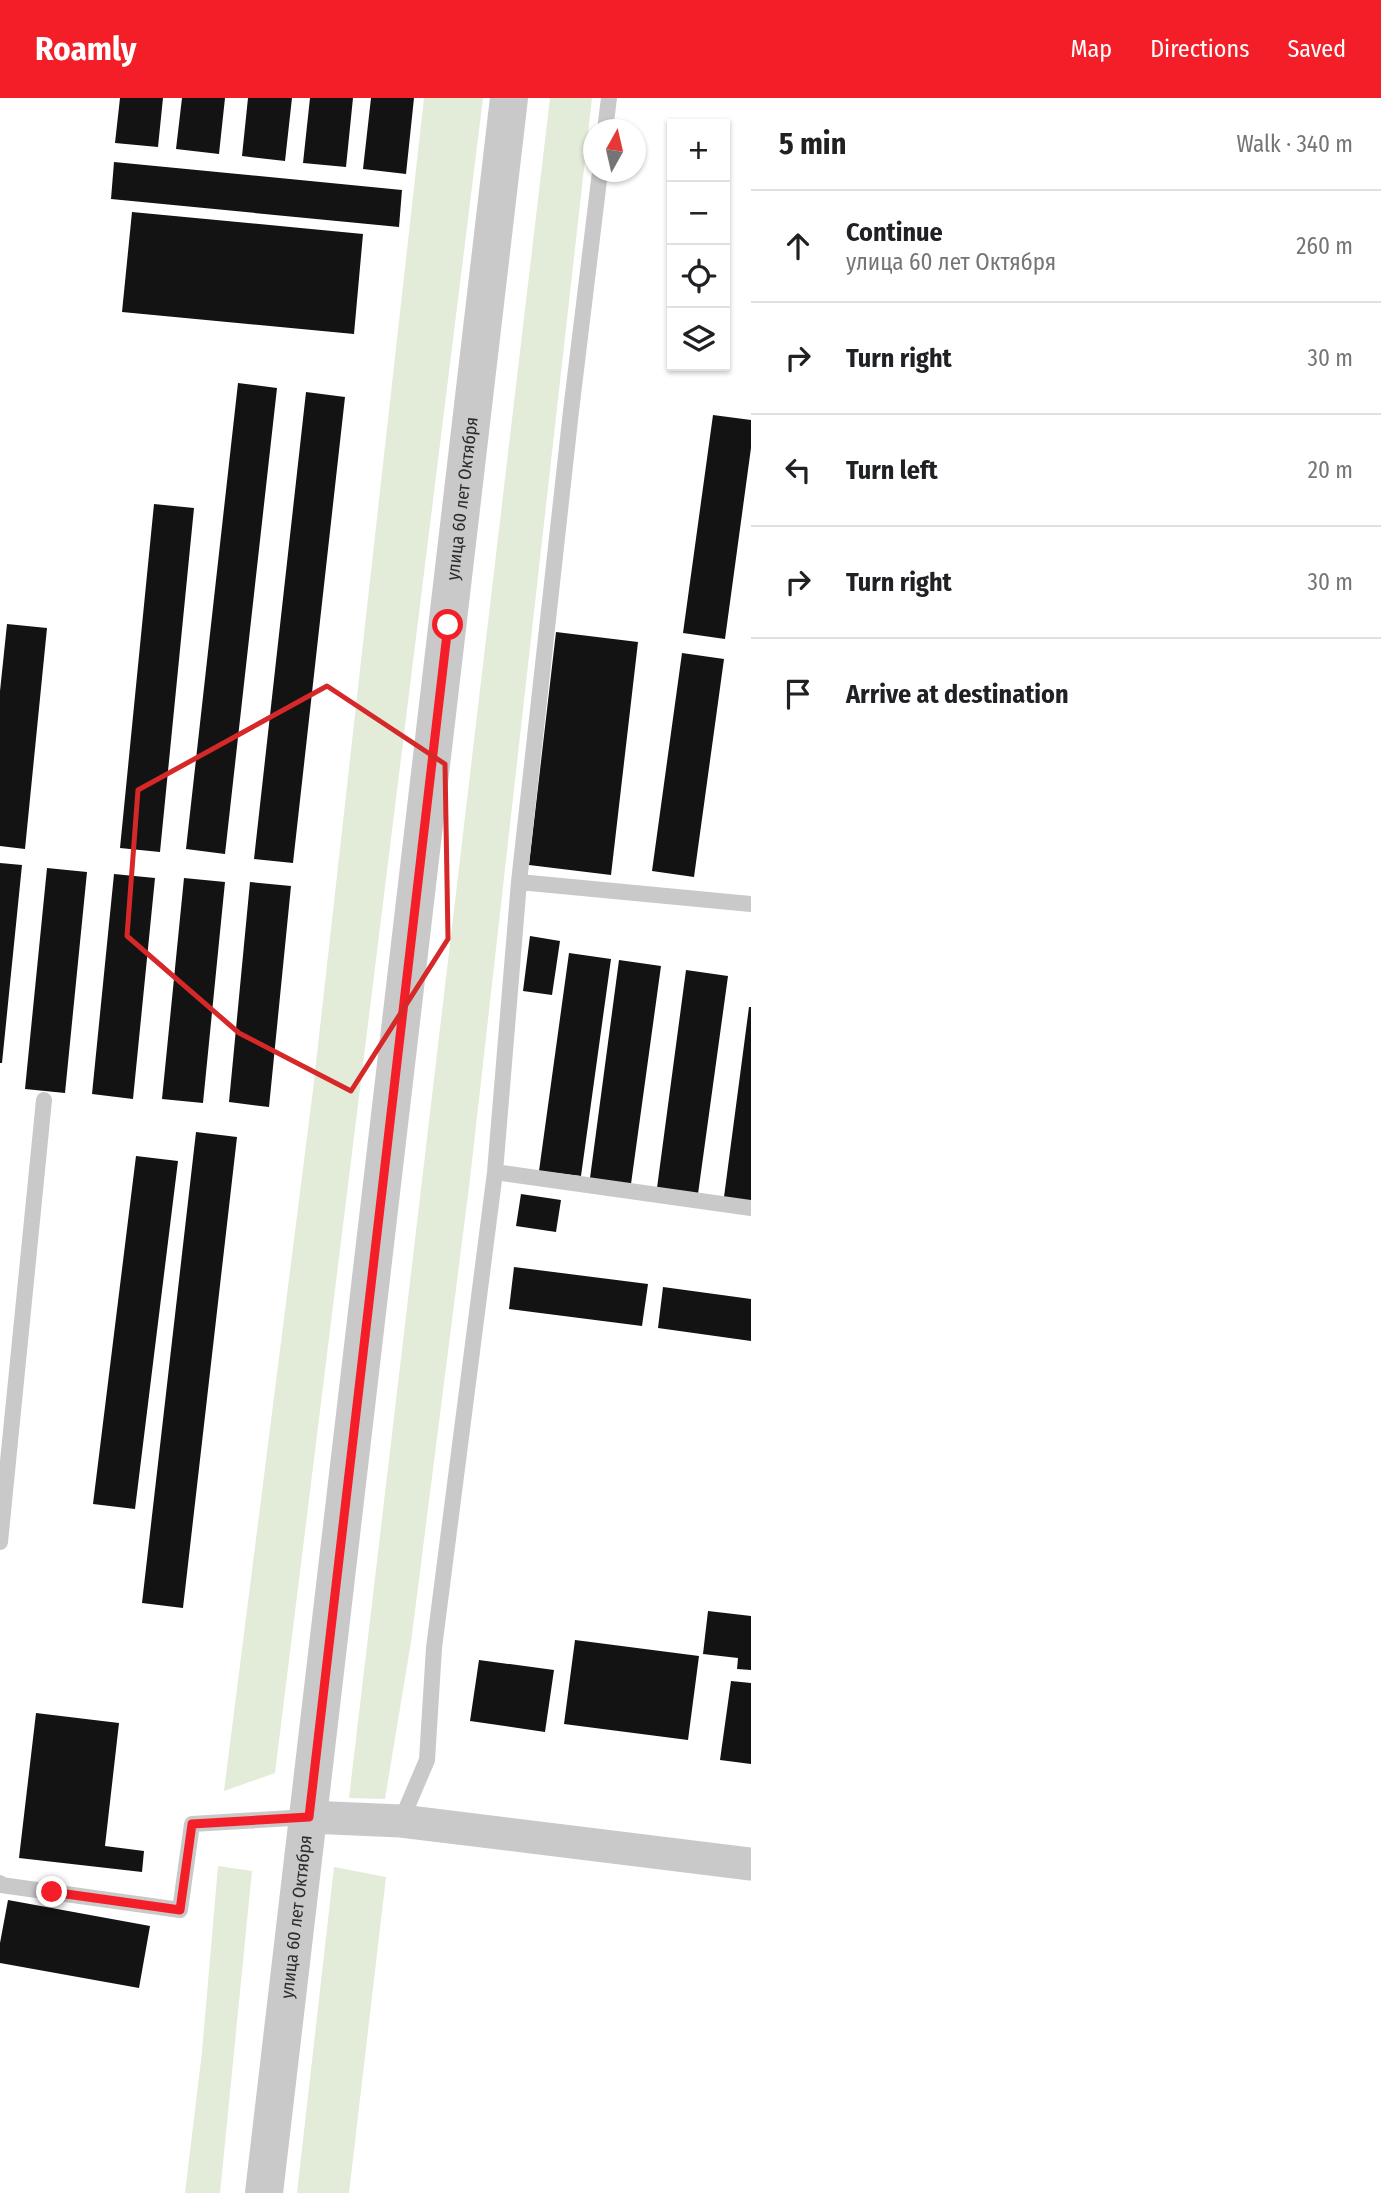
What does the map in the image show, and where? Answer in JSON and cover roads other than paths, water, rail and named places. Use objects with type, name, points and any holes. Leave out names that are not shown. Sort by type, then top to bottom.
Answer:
[{"type":"street","name":"улица 60 лет Октября","points":[[264,2193],[509,98]]},
{"type":"street","points":[[309,1817],[401,1821],[751,1864]]},
{"type":"lane","points":[[607,119],[609,98]]},
{"type":"lane","points":[[401,1821],[427,1760],[434,1648],[495,1171],[519,882],[599,182]]},
{"type":"lane","points":[[519,882],[751,904]]},
{"type":"lane","points":[[0,1542],[44,1100]]},
{"type":"lane","points":[[495,1171],[751,1208]]},
{"type":"lane","points":[[0,1883],[180,1910],[192,1824],[309,1817]]}]
